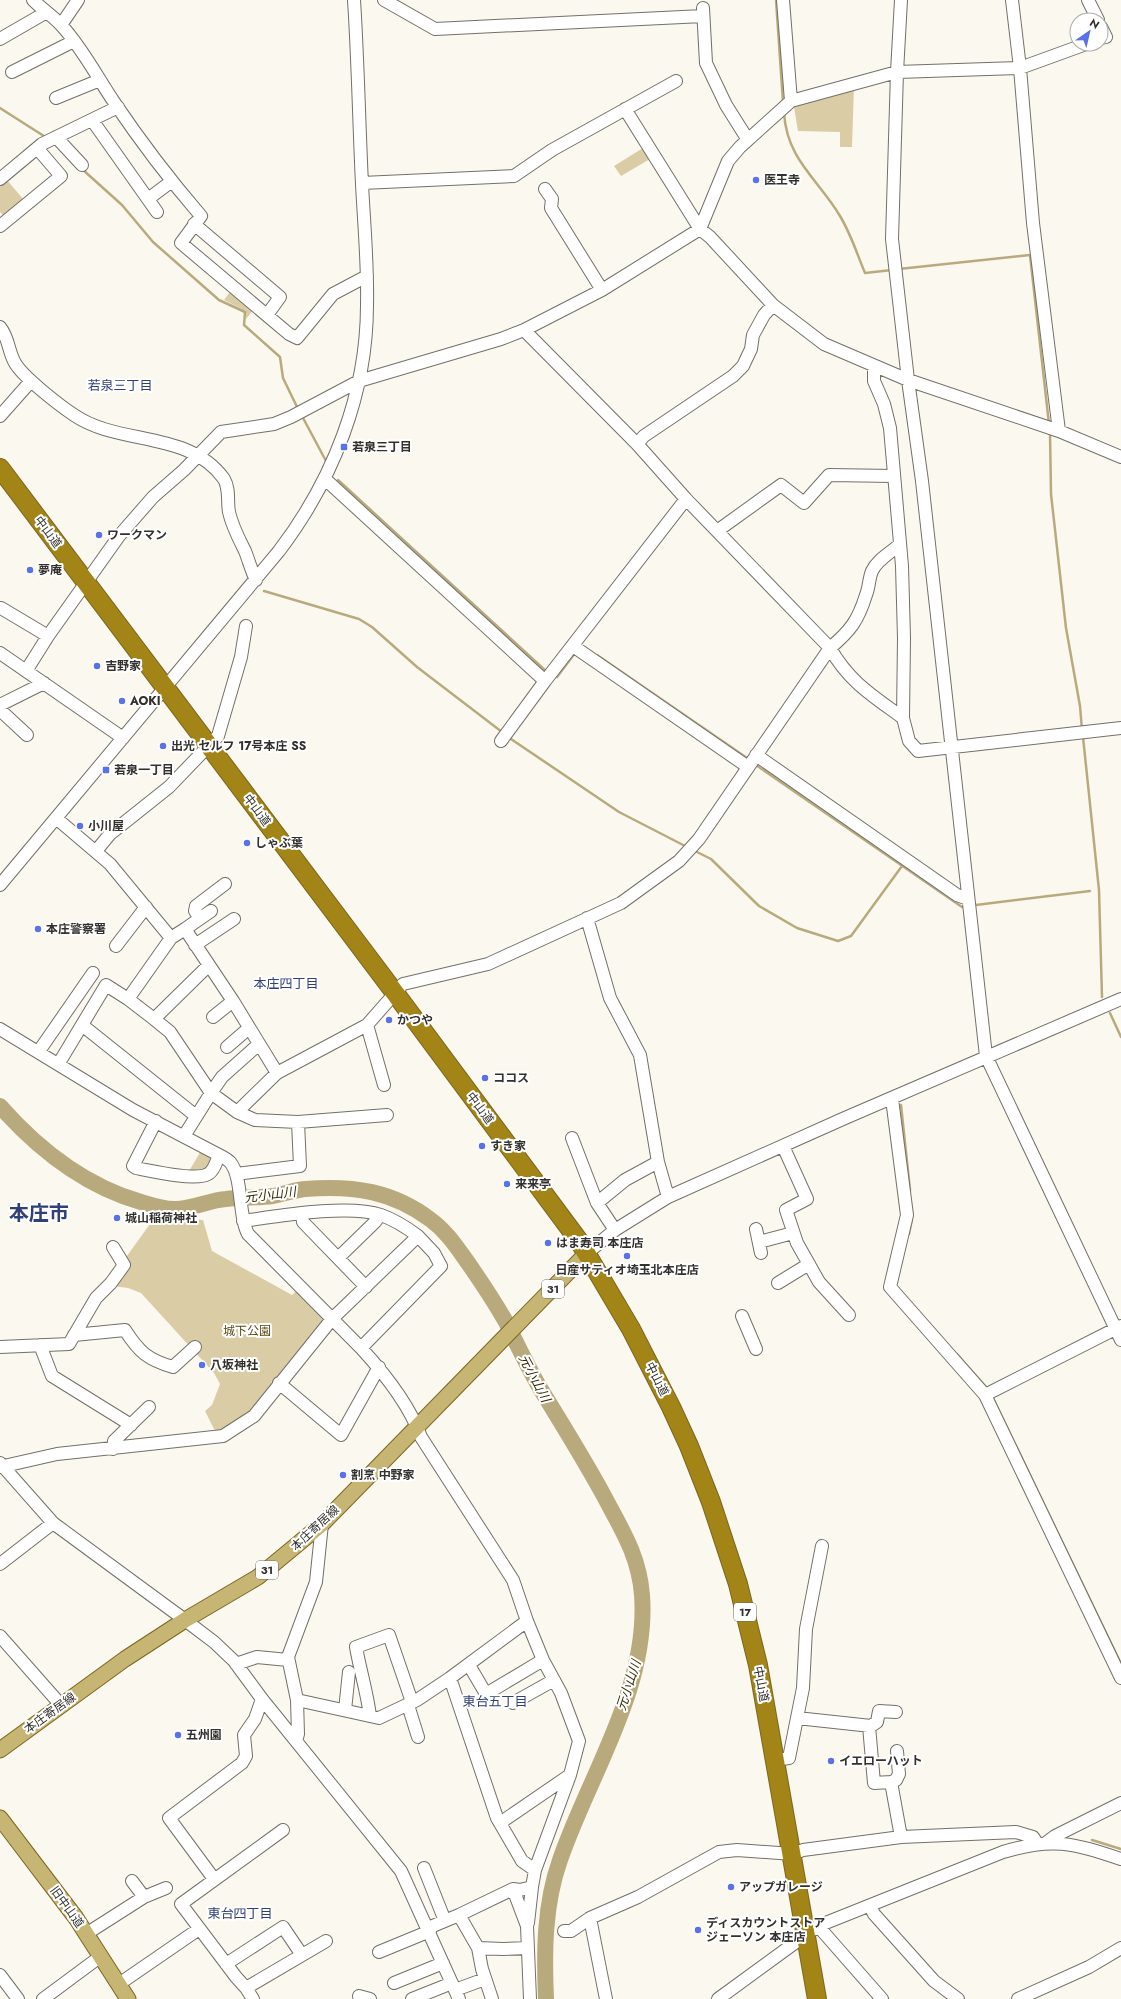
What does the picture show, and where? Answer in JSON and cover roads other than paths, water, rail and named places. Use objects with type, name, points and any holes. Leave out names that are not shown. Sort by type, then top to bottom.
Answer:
[{"type":"highway","name":"中山道","points":[[0,468],[395,993],[587,1253],[631,1329],[671,1407],[711,1502],[738,1584],[758,1665],[792,1854],[812,1930],[818,1999]]},
{"type":"main road","name":"本庄寄居線","points":[[0,1750],[60,1704],[185,1620],[258,1577],[322,1524],[520,1324],[587,1253]]},
{"type":"main road","name":"旧中山道","points":[[0,1818],[86,1934],[128,1999]]},
{"type":"street","points":[[33,0],[45,13],[61,25],[74,41],[118,107],[172,181],[201,216],[181,243],[267,315],[297,338],[332,294],[367,276]]},
{"type":"street","points":[[61,25],[78,0]]},
{"type":"street","points":[[0,885],[256,580],[296,528],[325,479],[341,442],[359,381],[366,326],[367,276],[354,0]]},
{"type":"street","points":[[384,0],[435,29],[703,12],[706,63],[726,105],[748,140]]},
{"type":"street","points":[[783,0],[791,101]]},
{"type":"street","points":[[901,0],[897,72],[892,239],[908,380],[922,481],[986,1056],[1118,1328],[1121,1340]]},
{"type":"street","points":[[1012,0],[1020,68],[1033,223],[1059,432]]},
{"type":"street","points":[[1088,0],[1094,12]]},
{"type":"street","points":[[0,39],[45,13]]},
{"type":"street","points":[[12,72],[74,41]]},
{"type":"street","points":[[26,671],[48,636],[119,536],[153,497],[198,457],[221,432],[274,424],[291,417],[359,381],[499,340],[524,330],[602,290],[700,229],[728,161],[748,140],[791,101],[897,72],[1020,68],[1069,50]]},
{"type":"street","points":[[56,98],[100,80]]},
{"type":"street","points":[[362,183],[514,176],[552,150],[676,81]]},
{"type":"street","points":[[0,179],[48,142],[118,107]]},
{"type":"street","points":[[625,109],[700,229],[710,237],[773,305],[824,344],[908,380],[1059,432],[1121,457]]},
{"type":"street","points":[[92,120],[157,212]]},
{"type":"street","points":[[48,142],[82,165]]},
{"type":"street","points":[[0,226],[61,176],[48,142]]},
{"type":"street","points":[[148,200],[172,181]]},
{"type":"street","points":[[545,189],[552,199],[551,208],[602,290]]},
{"type":"street","points":[[194,224],[280,298],[267,315]]},
{"type":"street","points":[[637,444],[644,436],[733,376],[743,366],[751,349],[753,335],[764,315],[773,305]]},
{"type":"street","points":[[0,327],[7,334],[11,354],[16,364],[31,381],[74,415],[92,425],[129,435],[168,443],[198,457],[215,469],[225,481],[228,493],[229,512],[256,580]]},
{"type":"street","points":[[524,330],[637,444],[686,499],[830,648],[838,663],[857,685],[903,718]]},
{"type":"street","points":[[874,366],[874,381],[884,404],[890,428],[904,638],[903,718],[909,741],[918,751],[1121,728]]},
{"type":"street","points":[[0,416],[31,381]]},
{"type":"street","points":[[717,531],[781,485],[804,503],[829,475],[894,476]]},
{"type":"street","points":[[325,479],[545,681]]},
{"type":"street","points":[[501,741],[545,681],[686,499]]},
{"type":"street","points":[[237,1112],[277,1073],[367,1025],[403,984],[488,964],[621,903],[680,861],[699,839],[830,648],[844,636],[856,621],[867,594],[872,571],[878,563],[899,545]]},
{"type":"street","points":[[0,608],[48,636]]},
{"type":"street","points":[[96,851],[110,834],[169,787],[221,731],[241,657],[246,626]]},
{"type":"street","points":[[573,646],[748,767]]},
{"type":"street","points":[[0,653],[123,738]]},
{"type":"street","points":[[0,705],[44,684]]},
{"type":"street","points":[[0,710],[27,735]]},
{"type":"street","points":[[756,755],[957,895],[968,899]]},
{"type":"street","points":[[56,818],[110,864],[171,938]]},
{"type":"street","points":[[200,918],[195,911],[196,906],[225,884]]},
{"type":"street","points":[[116,946],[146,907]]},
{"type":"street","points":[[128,999],[171,938],[211,911]]},
{"type":"street","points":[[587,918],[610,998],[640,1055],[658,1162],[668,1197]]},
{"type":"street","points":[[195,945],[234,919]]},
{"type":"street","points":[[185,929],[208,966],[233,1001],[277,1073]]},
{"type":"street","points":[[154,1019],[208,966]]},
{"type":"street","points":[[39,1052],[93,973]]},
{"type":"street","points":[[59,1063],[106,985],[128,999],[170,1032],[211,1093],[237,1112],[255,1120],[298,1122],[387,1115]]},
{"type":"street","points":[[587,1253],[615,1230],[668,1197],[892,1099],[986,1056],[1121,999]]},
{"type":"street","points":[[213,1017],[233,1001]]},
{"type":"street","points":[[82,1025],[196,1116]]},
{"type":"street","points":[[367,1025],[384,1086]]},
{"type":"street","points":[[226,1047],[249,1028]]},
{"type":"street","points":[[0,1029],[59,1063],[133,1110],[220,1155],[230,1162],[236,1178],[243,1217],[248,1234],[378,1367],[414,1419],[421,1437],[513,1580],[527,1621],[543,1660],[554,1680],[580,1741],[570,1775],[535,1870],[528,1926],[530,1999]]},
{"type":"street","points":[[184,1136],[222,1077],[258,1044]]},
{"type":"street","points":[[892,1099],[907,1215],[890,1287],[986,1395],[1121,1678]]},
{"type":"street","points":[[156,1121],[133,1166],[136,1168],[187,1176],[207,1175],[210,1173],[220,1155]]},
{"type":"street","points":[[236,1178],[300,1166],[298,1122]]},
{"type":"street","points":[[572,1138],[598,1203],[615,1230]]},
{"type":"street","points":[[783,1146],[807,1199],[786,1210],[797,1243],[819,1282],[849,1315]]},
{"type":"street","points":[[598,1203],[625,1180],[658,1162]]},
{"type":"street","points":[[243,1217],[357,1211],[380,1215],[405,1227],[418,1236],[434,1253],[441,1266],[361,1348]]},
{"type":"street","points":[[302,1214],[303,1222],[366,1287]]},
{"type":"street","points":[[338,1258],[375,1222],[380,1215]]},
{"type":"street","points":[[756,1229],[760,1248],[794,1233]]},
{"type":"street","points":[[1,1466],[57,1454],[223,1436],[254,1416],[332,1319],[418,1236]]},
{"type":"street","points":[[0,1346],[69,1344],[96,1298],[112,1283],[124,1265],[114,1246]]},
{"type":"street","points":[[778,1283],[809,1264]]},
{"type":"street","points":[[742,1316],[756,1349]]},
{"type":"street","points":[[986,1395],[1118,1328]]},
{"type":"street","points":[[74,1335],[125,1330],[138,1349],[150,1359],[173,1367],[195,1347]]},
{"type":"street","points":[[40,1345],[52,1376],[131,1425]]},
{"type":"street","points":[[279,1383],[341,1434],[378,1367]]},
{"type":"street","points":[[113,1449],[114,1441],[149,1407]]},
{"type":"street","points":[[1,1466],[53,1523],[214,1642],[236,1664],[262,1699],[401,1871],[429,1929],[456,1991]]},
{"type":"street","points":[[0,1564],[53,1523]]},
{"type":"street","points":[[296,1741],[298,1734],[297,1700],[288,1657],[316,1582],[322,1524]]},
{"type":"street","points":[[775,1760],[789,1758],[803,1688],[806,1629],[822,1546]]},
{"type":"street","points":[[297,1700],[379,1718],[410,1704],[450,1678],[527,1621]]},
{"type":"street","points":[[370,1716],[366,1685],[360,1671],[356,1647],[388,1635],[410,1704],[418,1737]]},
{"type":"street","points":[[0,1636],[60,1704]]},
{"type":"street","points":[[236,1664],[257,1657],[288,1660]]},
{"type":"street","points":[[469,1665],[486,1694],[543,1660]]},
{"type":"street","points":[[345,1710],[348,1672]]},
{"type":"street","points":[[450,1678],[500,1824],[522,1861],[535,1870]]},
{"type":"street","points":[[513,1703],[554,1680]]},
{"type":"street","points":[[214,1879],[169,1818],[242,1763],[246,1756],[244,1735],[255,1719],[262,1699]]},
{"type":"street","points":[[797,1718],[871,1726],[877,1722],[879,1711],[896,1712]]},
{"type":"street","points":[[869,1726],[874,1783],[891,1782],[896,1780],[899,1774],[897,1751]]},
{"type":"street","points":[[500,1824],[570,1775]]},
{"type":"street","points":[[891,1782],[901,1837]]},
{"type":"street","points":[[1042,1843],[1121,1804]]},
{"type":"street","points":[[253,1999],[181,1904],[283,1830]]},
{"type":"street","points":[[564,1931],[571,1931],[590,1918],[638,1897],[719,1852],[737,1850],[792,1854],[803,1850],[901,1837],[1016,1832],[1033,1837],[1042,1843]]},
{"type":"street","points":[[718,1999],[812,1930],[1003,1852],[1042,1843],[1064,1843],[1091,1849],[1121,1859]]},
{"type":"street","points":[[424,1868],[445,1921]]},
{"type":"street","points":[[132,1880],[144,1898]]},
{"type":"street","points":[[378,1952],[513,1889],[520,1890],[532,1887]]},
{"type":"street","points":[[86,1934],[144,1898],[166,1888]]},
{"type":"street","points":[[513,1889],[528,1926]]},
{"type":"street","points":[[870,1906],[874,1914],[934,1981],[958,1999]]},
{"type":"street","points":[[459,1915],[478,1948],[485,1979],[492,1999]]},
{"type":"street","points":[[590,1918],[606,1999]]},
{"type":"street","points":[[226,1964],[283,1927],[302,1955]]},
{"type":"street","points":[[118,1984],[199,1929]]},
{"type":"street","points":[[812,1930],[882,1999]]},
{"type":"street","points":[[246,1988],[326,1941]]},
{"type":"street","points":[[478,1948],[503,1950],[528,1948]]},
{"type":"street","points":[[1018,1999],[1089,1967],[1121,1948]]},
{"type":"street","points":[[43,1999],[101,1956]]},
{"type":"street","points":[[394,1983],[444,1963]]},
{"type":"street","points":[[0,1975],[18,1999]]},
{"type":"street","points":[[412,1999],[456,1991],[485,1979]]},
{"type":"waterway","points":[[776,0],[783,102]]},
{"type":"waterway","points":[[0,108],[47,138]]},
{"type":"waterway","points":[[784,113],[786,129],[797,156],[840,216],[851,237],[865,273],[892,270]]},
{"type":"waterway","points":[[82,169],[122,205],[153,242],[219,300],[245,312],[244,325],[280,357],[283,378],[298,409]]},
{"type":"waterway","points":[[899,269],[1030,255],[1049,424]]},
{"type":"waterway","points":[[302,416],[326,461]]},
{"type":"waterway","points":[[1050,433],[1051,494],[1066,628],[1080,706],[1082,730]]},
{"type":"waterway","points":[[338,480],[547,672]]},
{"type":"waterway","points":[[264,591],[359,619],[372,627],[417,667],[502,732]]},
{"type":"waterway","points":[[557,677],[575,653]]},
{"type":"waterway","points":[[597,655],[747,758]]},
{"type":"waterway","points":[[508,737],[619,812],[687,847]]},
{"type":"waterway","points":[[1083,737],[1099,890],[1102,997]]},
{"type":"waterway","points":[[756,765],[962,907]]},
{"type":"waterway","points":[[695,851],[711,859],[759,906],[797,928],[838,941],[851,936],[902,866]]},
{"type":"waterway","points":[[976,905],[1090,891]]},
{"type":"waterway","points":[[1110,1013],[1121,1037]]},
{"type":"waterway","points":[[901,1105],[910,1190]]},
{"type":"waterway","name":"元小山川","points":[[0,1106],[30,1137],[64,1164],[82,1176],[120,1195],[157,1207],[180,1209],[232,1198],[273,1196],[301,1190],[323,1188],[356,1189],[387,1196],[402,1202],[431,1220],[446,1234],[466,1260],[497,1306],[538,1384],[604,1496],[623,1532],[629,1544],[637,1568],[642,1595],[642,1630],[636,1664],[627,1697],[572,1828],[555,1877],[546,1929],[546,1999]]},
{"type":"waterway","points":[[909,1234],[912,1219]]},
{"type":"waterway","points":[[957,1354],[987,1388]]},
{"type":"waterway","points":[[992,1396],[1121,1664]]},
{"type":"waterway","points":[[1092,1840],[1121,1849]]},
{"type":"place","name":"医王寺","points":[[756,180]]},
{"type":"place","name":"若泉三丁目","points":[[344,447]]},
{"type":"place","name":"ワークマン","points":[[99,535]]},
{"type":"place","name":"夢庵","points":[[30,570]]},
{"type":"place","name":"吉野家","points":[[97,666]]},
{"type":"place","name":"AOKI","points":[[122,701]]},
{"type":"place","name":"出光 セルフ 17号本庄 SS","points":[[163,746]]},
{"type":"place","name":"若泉一丁目","points":[[106,770]]},
{"type":"place","name":"小川屋","points":[[80,826]]},
{"type":"place","name":"しゃぶ葉","points":[[247,843]]},
{"type":"place","name":"本庄警察署","points":[[38,929]]},
{"type":"place","name":"かつや","points":[[389,1020]]},
{"type":"place","name":"ココス","points":[[485,1078]]},
{"type":"place","name":"すき家","points":[[482,1146]]},
{"type":"place","name":"来来亭","points":[[507,1184]]},
{"type":"place","name":"城山稲荷神社","points":[[117,1218]]},
{"type":"place","name":"はま寿司 本庄店","points":[[548,1243]]},
{"type":"place","name":"日産サティオ埼玉北本庄店","points":[[627,1256]]},
{"type":"place","name":"八坂神社","points":[[202,1365]]},
{"type":"place","name":"割烹 中野家","points":[[343,1475]]},
{"type":"place","name":"五州園","points":[[178,1735]]},
{"type":"place","name":"イエローハット","points":[[831,1761]]},
{"type":"place","name":"アップガレージ","points":[[731,1887]]},
{"type":"place","name":"ディスカウントストア ジェーソン 本庄店","points":[[698,1930]]},
{"type":"district","name":"若泉三丁目","points":[[120,385]]},
{"type":"district","name":"本庄四丁目","points":[[286,983]]},
{"type":"district","name":"本庄市","points":[[39,1213]]},
{"type":"district","name":"東台五丁目","points":[[495,1701]]},
{"type":"district","name":"東台四丁目","points":[[240,1913]]},
{"type":"park label","name":"城下公園","points":[[247,1331]]}]
